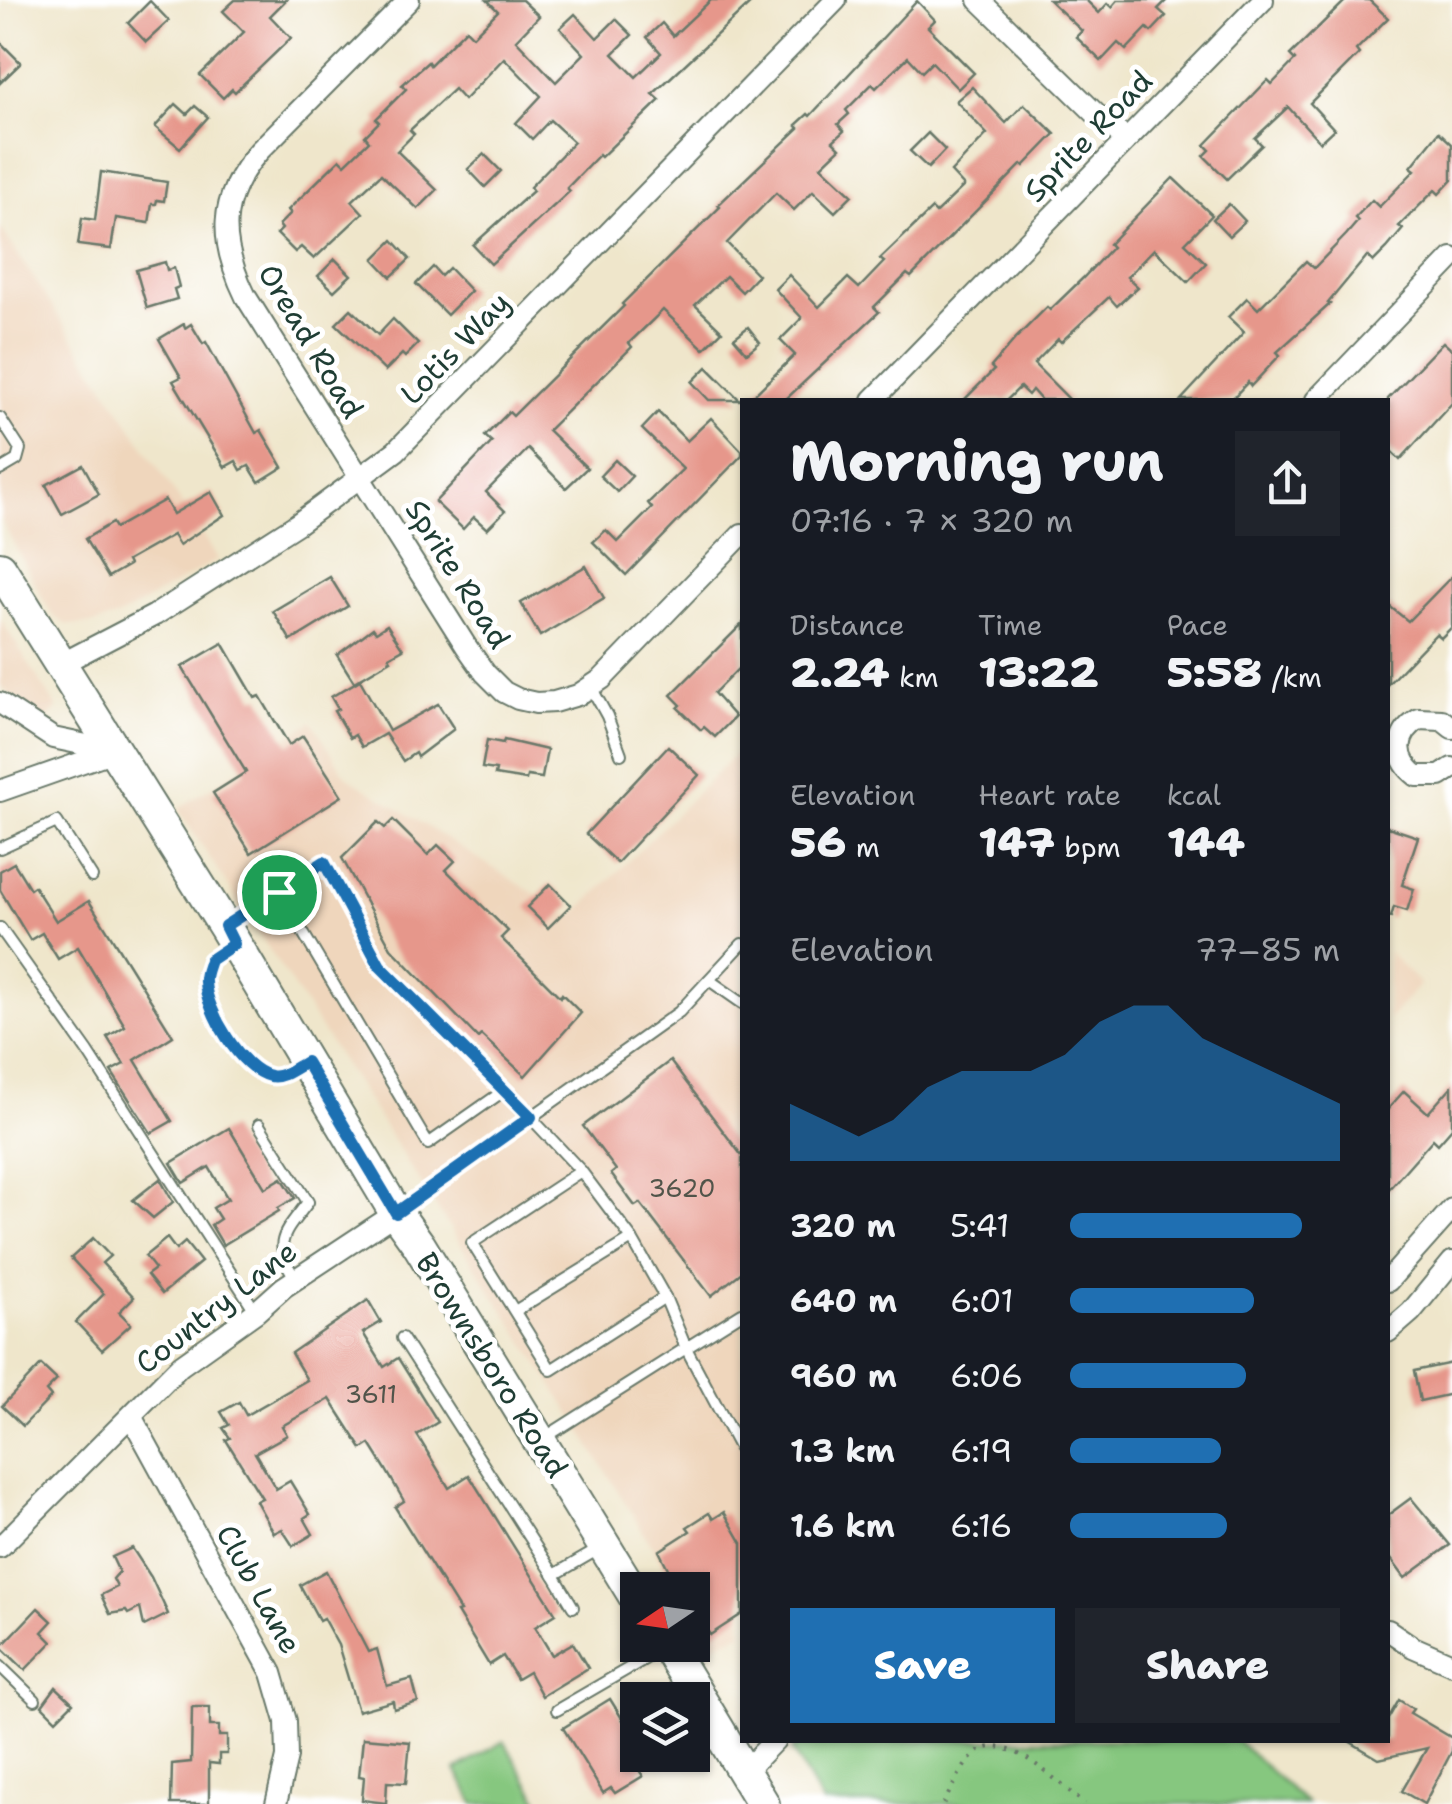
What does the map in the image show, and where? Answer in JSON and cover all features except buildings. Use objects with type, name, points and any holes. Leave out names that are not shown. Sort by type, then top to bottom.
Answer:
[{"type":"main road","name":"Brownsboro Road","points":[[0,568],[621,1572]]},
{"type":"main road","points":[[678,1662],[740,1755],[763,1804]]},
{"type":"street","name":"Oread Road","points":[[361,478],[246,297],[232,268],[226,230],[233,191],[248,164],[410,0]]},
{"type":"street","name":"Lotis Way","points":[[59,665],[155,616],[297,524],[396,451],[836,0]]},
{"type":"street","points":[[978,0],[1096,115],[1126,139]]},
{"type":"street","name":"Sprite Road","points":[[875,398],[1262,0]]},
{"type":"street","points":[[1318,398],[1452,258]]},
{"type":"street","name":"Sprite Road","points":[[361,478],[486,674],[504,692],[536,703],[554,702],[590,687],[740,536]]},
{"type":"street","points":[[0,703],[52,738],[116,751]]},
{"type":"street","points":[[1452,727],[1442,720],[1419,719],[1402,735],[1399,747],[1401,759],[1417,776],[1440,776],[1452,768]]},
{"type":"street","points":[[0,791],[116,751]]},
{"type":"street","points":[[1390,1279],[1452,1209]]},
{"type":"street","name":"Country Lane","points":[[0,1547],[180,1366],[296,1279],[396,1213]]},
{"type":"street","points":[[1390,1330],[1411,1312],[1452,1262],[1426,1240]]},
{"type":"street","name":"Club Lane","points":[[130,1416],[272,1673],[286,1721],[287,1757],[276,1804]]},
{"type":"street","points":[[1390,1631],[1413,1648],[1452,1664]]},
{"type":"street","points":[[740,1755],[768,1743]]},
{"type":"lane","points":[[0,418],[20,450],[17,460],[0,470]]},
{"type":"lane","points":[[590,687],[607,716],[621,754]]},
{"type":"lane","points":[[0,848],[56,822],[92,878]]},
{"type":"lane","points":[[306,1062],[280,1076],[268,1076],[245,1063],[224,1031],[208,998],[204,979],[210,960],[230,935],[279,892],[324,862],[380,966],[506,1090],[581,1171],[632,1239],[740,1449]]},
{"type":"lane","points":[[279,892],[428,1144],[506,1090]]},
{"type":"lane","points":[[0,928],[88,1052],[256,1312]]},
{"type":"lane","points":[[396,1213],[679,1012],[740,946]]},
{"type":"lane","points":[[709,980],[740,1002]]},
{"type":"lane","points":[[259,1125],[308,1202],[282,1239],[282,1253],[296,1279]]},
{"type":"lane","points":[[581,1171],[472,1243],[552,1370],[665,1298]]},
{"type":"lane","points":[[514,1311],[632,1239]]},
{"type":"lane","points":[[539,1441],[740,1315]]},
{"type":"lane","points":[[402,1338],[573,1606]]},
{"type":"lane","points":[[554,1576],[605,1546]]},
{"type":"lane","points":[[558,1710],[640,1662]]},
{"type":"lane","points":[[0,1666],[35,1700]]},
{"type":"path","points":[[943,1804],[981,1748],[999,1745],[1016,1750],[1085,1804]]},
{"type":"shaded area","points":[[0,227],[218,559],[118,617],[94,624],[67,625],[52,615],[0,518]]},
{"type":"shaded area","points":[[0,619],[57,708],[44,722],[0,686]]},
{"type":"shaded area","points":[[312,722],[346,776],[572,917],[740,750],[740,1148],[705,1100],[740,1151],[740,1634],[712,1645],[710,1572],[668,1572],[564,1403],[178,809]]},
{"type":"shaded area","points":[[1390,954],[1420,984],[1390,1018]]},
{"type":"green space","points":[[504,1741],[541,1804],[475,1804],[456,1770]]},
{"type":"green space","points":[[800,1743],[1239,1743],[1307,1804],[823,1804],[792,1750]]},
{"type":"route","points":[[324,862],[380,966],[531,1117],[396,1213],[306,1062],[280,1076],[268,1076],[245,1063],[208,998],[204,979],[210,960],[234,944],[225,926],[279,892],[324,862]]}]
